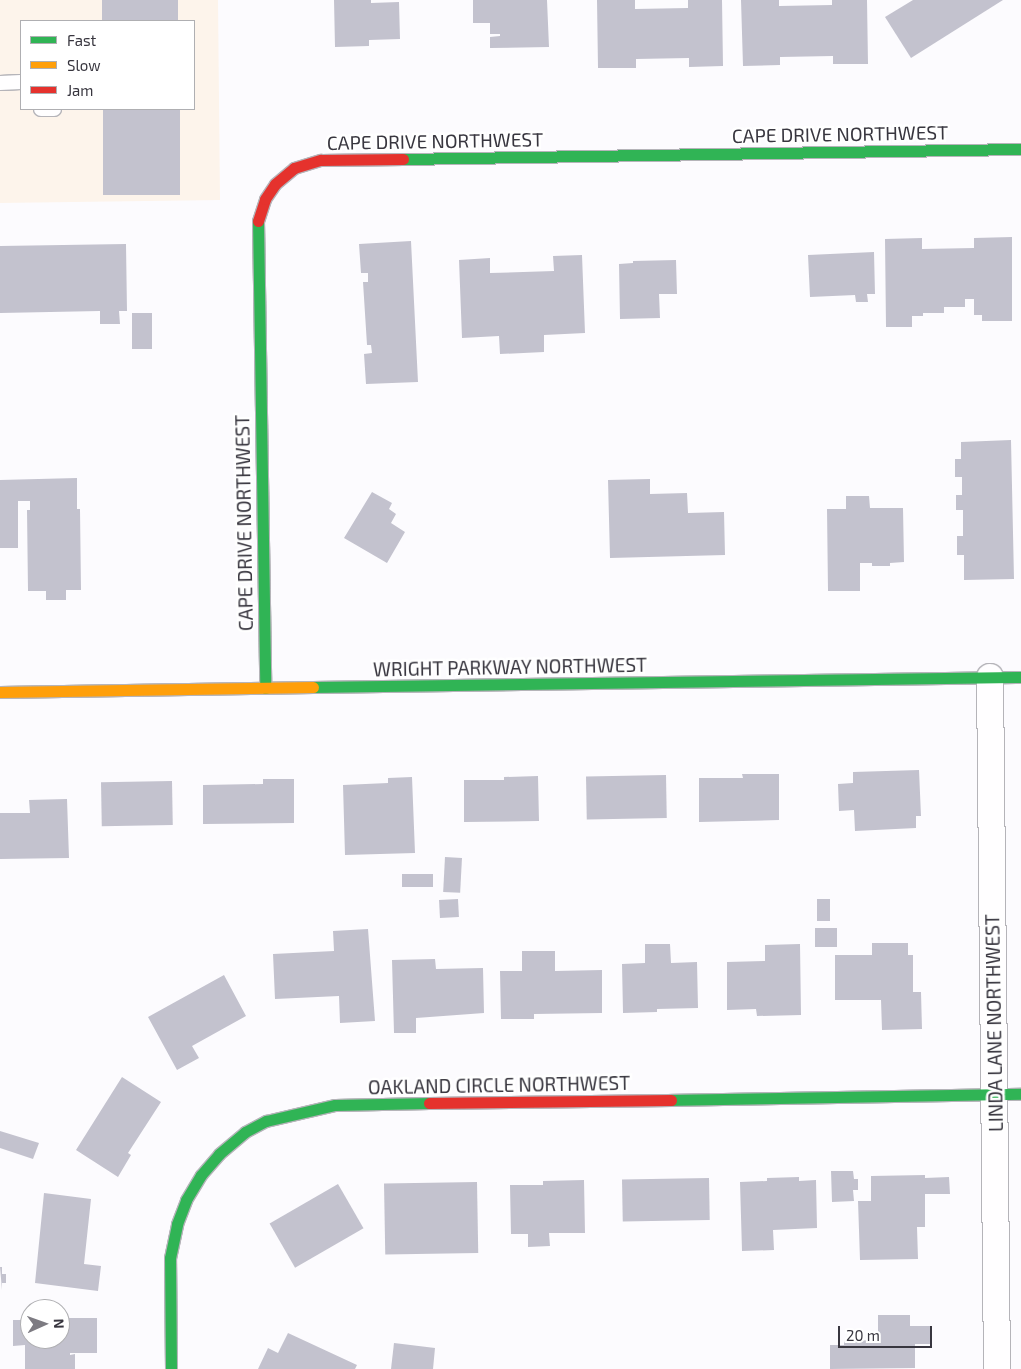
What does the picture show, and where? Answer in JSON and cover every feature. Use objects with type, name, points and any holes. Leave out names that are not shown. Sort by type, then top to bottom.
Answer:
[{"type":"street","name":"CAPE DRIVE NORTHWEST","points":[[265,688],[261,526],[258,219],[265,199],[275,184],[294,168],[321,160],[1021,149]]},
{"type":"street","name":"LINDA LANE NORTHWEST","points":[[990,677],[997,1369]]},
{"type":"street","name":"WRIGHT PARKWAY NORTHWEST","points":[[0,692],[1021,677]]},
{"type":"street","name":"OAKLAND CIRCLE NORTHWEST","points":[[170,1369],[170,1258],[177,1224],[186,1200],[201,1174],[219,1154],[245,1132],[266,1122],[335,1105],[1021,1094]]},
{"type":"lane","points":[[0,83],[20,82]]},
{"type":"shaded area","points":[[0,0],[218,0],[220,200],[0,203]]},
{"type":"building","points":[[102,0],[178,0],[178,20],[102,20]]},
{"type":"building","points":[[334,0],[371,0],[371,3],[399,2],[400,39],[369,40],[369,46],[335,47]]},
{"type":"building","points":[[473,0],[547,0],[549,47],[490,48],[490,37],[500,36],[500,34],[490,34],[490,23],[473,23]]},
{"type":"building","points":[[597,0],[635,0],[635,9],[688,8],[688,0],[722,0],[723,66],[689,67],[689,58],[636,59],[636,68],[598,68]]},
{"type":"building","points":[[741,0],[779,0],[779,6],[832,5],[832,0],[867,0],[868,64],[833,64],[833,56],[780,57],[780,65],[743,66]]},
{"type":"building","points":[[913,0],[1003,0],[911,58],[885,17]]},
{"type":"building","points":[[103,110],[180,110],[180,195],[103,195]]},
{"type":"building","points":[[1012,237],[1012,321],[982,321],[982,315],[974,315],[974,299],[965,299],[965,307],[944,307],[944,313],[923,313],[923,316],[912,316],[912,327],[886,327],[885,239],[922,238],[922,249],[974,248],[974,238]]},
{"type":"building","points":[[411,241],[418,382],[366,384],[364,354],[372,353],[371,345],[367,345],[363,282],[368,282],[368,273],[361,273],[359,244]]},
{"type":"building","points":[[126,244],[127,311],[119,311],[120,324],[100,324],[100,311],[0,313],[0,246]]},
{"type":"building","points":[[874,252],[875,294],[867,294],[868,302],[856,302],[855,295],[810,297],[808,255]]},
{"type":"building","points":[[582,255],[585,333],[544,335],[544,352],[500,354],[499,336],[462,338],[459,260],[490,258],[490,273],[554,271],[553,256]]},
{"type":"building","points":[[676,260],[677,294],[659,294],[660,318],[620,319],[619,264],[633,263],[633,261]]},
{"type":"building","points":[[132,313],[152,313],[152,349],[132,349]]},
{"type":"building","points":[[1011,440],[1014,579],[964,580],[964,555],[957,555],[957,536],[963,536],[963,510],[956,510],[956,495],[962,495],[962,477],[955,477],[955,459],[961,459],[961,442]]},
{"type":"building","points":[[77,478],[77,509],[80,509],[81,590],[66,590],[66,600],[46,600],[46,591],[28,591],[27,510],[30,510],[30,501],[18,501],[18,548],[0,548],[0,480]]},
{"type":"building","points":[[650,479],[650,494],[687,493],[688,513],[724,512],[725,555],[610,558],[608,480]]},
{"type":"building","points":[[372,492],[392,503],[389,509],[396,514],[391,523],[405,532],[387,563],[344,538]]},
{"type":"building","points":[[846,496],[869,496],[870,508],[903,508],[904,562],[890,563],[890,566],[872,566],[872,563],[860,563],[860,591],[828,591],[827,509],[846,509]]},
{"type":"building","points":[[919,770],[921,816],[916,816],[916,828],[855,831],[854,810],[839,811],[838,784],[853,783],[853,772]]},
{"type":"building","points":[[742,774],[779,774],[779,820],[699,822],[699,778],[743,778]]},
{"type":"building","points":[[666,775],[667,818],[587,819],[586,776]]},
{"type":"building","points":[[538,776],[539,821],[464,822],[464,780],[504,780],[504,777]]},
{"type":"building","points":[[412,777],[415,853],[345,855],[343,785],[388,783],[388,778]]},
{"type":"building","points":[[263,779],[294,779],[294,823],[203,824],[203,785],[263,784]]},
{"type":"building","points":[[172,781],[173,825],[102,826],[101,782]]},
{"type":"building","points":[[67,799],[69,858],[0,859],[0,813],[30,813],[29,800]]},
{"type":"building","points":[[445,857],[462,858],[460,893],[443,892]]},
{"type":"building","points":[[402,874],[433,874],[433,887],[402,887]]},
{"type":"building","points":[[458,899],[459,917],[440,918],[439,900]]},
{"type":"building","points":[[817,899],[830,899],[830,921],[817,921]]},
{"type":"building","points":[[815,928],[837,928],[837,947],[815,947]]},
{"type":"building","points":[[368,929],[375,1021],[340,1023],[339,996],[275,999],[273,954],[334,951],[333,931]]},
{"type":"building","points":[[872,943],[908,943],[908,955],[913,955],[913,992],[921,992],[922,1029],[882,1030],[881,1000],[835,1000],[835,955],[872,955]]},
{"type":"building","points":[[645,944],[670,944],[671,963],[697,962],[698,1008],[657,1009],[657,1012],[623,1013],[622,964],[645,963]]},
{"type":"building","points":[[800,944],[801,1015],[757,1016],[756,1009],[727,1010],[727,962],[765,961],[765,945]]},
{"type":"building","points":[[522,951],[555,951],[555,971],[602,970],[602,1013],[534,1014],[534,1019],[501,1019],[500,971],[522,971]]},
{"type":"building","points":[[435,959],[436,969],[483,968],[484,1013],[416,1018],[416,1033],[394,1033],[392,960]]},
{"type":"building","points":[[224,975],[246,1016],[192,1046],[199,1058],[177,1070],[148,1017]]},
{"type":"building","points":[[122,1077],[161,1102],[128,1153],[131,1155],[118,1177],[76,1150]]},
{"type":"building","points":[[0,1131],[39,1143],[33,1159],[0,1148]]},
{"type":"building","points":[[831,1171],[853,1171],[854,1179],[858,1179],[858,1190],[853,1190],[854,1201],[832,1202]]},
{"type":"building","points":[[925,1175],[925,1178],[949,1177],[950,1194],[925,1194],[925,1227],[917,1227],[918,1259],[860,1260],[858,1201],[871,1201],[871,1176]]},
{"type":"building","points":[[799,1177],[799,1181],[816,1180],[817,1228],[773,1230],[774,1250],[742,1251],[740,1182],[767,1181],[767,1178]]},
{"type":"building","points":[[709,1178],[710,1220],[623,1222],[622,1180]]},
{"type":"building","points":[[584,1180],[585,1233],[549,1233],[550,1246],[528,1247],[528,1234],[511,1234],[510,1185],[543,1185],[543,1181]]},
{"type":"building","points":[[477,1182],[478,1253],[385,1255],[384,1184]]},
{"type":"building","points":[[338,1184],[364,1228],[295,1268],[270,1224]]},
{"type":"building","points":[[44,1193],[91,1199],[84,1264],[101,1266],[98,1291],[35,1283]]},
{"type":"building","points":[[0,1267],[2,1267],[2,1274],[6,1274],[6,1283],[2,1283],[2,1290]]},
{"type":"building","points":[[878,1315],[910,1315],[910,1326],[930,1326],[930,1344],[915,1344],[915,1368],[830,1369],[830,1345],[844,1345],[844,1341],[878,1340]]},
{"type":"building","points":[[70,1318],[97,1318],[97,1353],[70,1353],[70,1355],[75,1354],[75,1369],[25,1369],[25,1349],[70,1349]]},
{"type":"building","points":[[13,1320],[20,1320],[20,1345],[13,1346]]},
{"type":"building","points":[[288,1333],[357,1365],[355,1369],[258,1369],[268,1348],[278,1353]]},
{"type":"building","points":[[394,1343],[435,1348],[433,1369],[391,1369]]},
{"type":"traffic: fast","points":[[403,159],[1021,149]]},
{"type":"traffic: fast","points":[[258,221],[265,688]]},
{"type":"traffic: fast","points":[[313,687],[1021,677]]},
{"type":"traffic: fast","points":[[671,1100],[1021,1094]]},
{"type":"traffic: fast","points":[[171,1369],[170,1258],[177,1224],[186,1200],[201,1175],[219,1154],[245,1132],[266,1121],[335,1105],[429,1103]]},
{"type":"traffic: slow","points":[[0,692],[313,687]]},
{"type":"traffic: jam","points":[[258,221],[265,199],[275,184],[294,168],[321,160],[403,159]]},
{"type":"traffic: jam","points":[[429,1103],[671,1100]]}]
